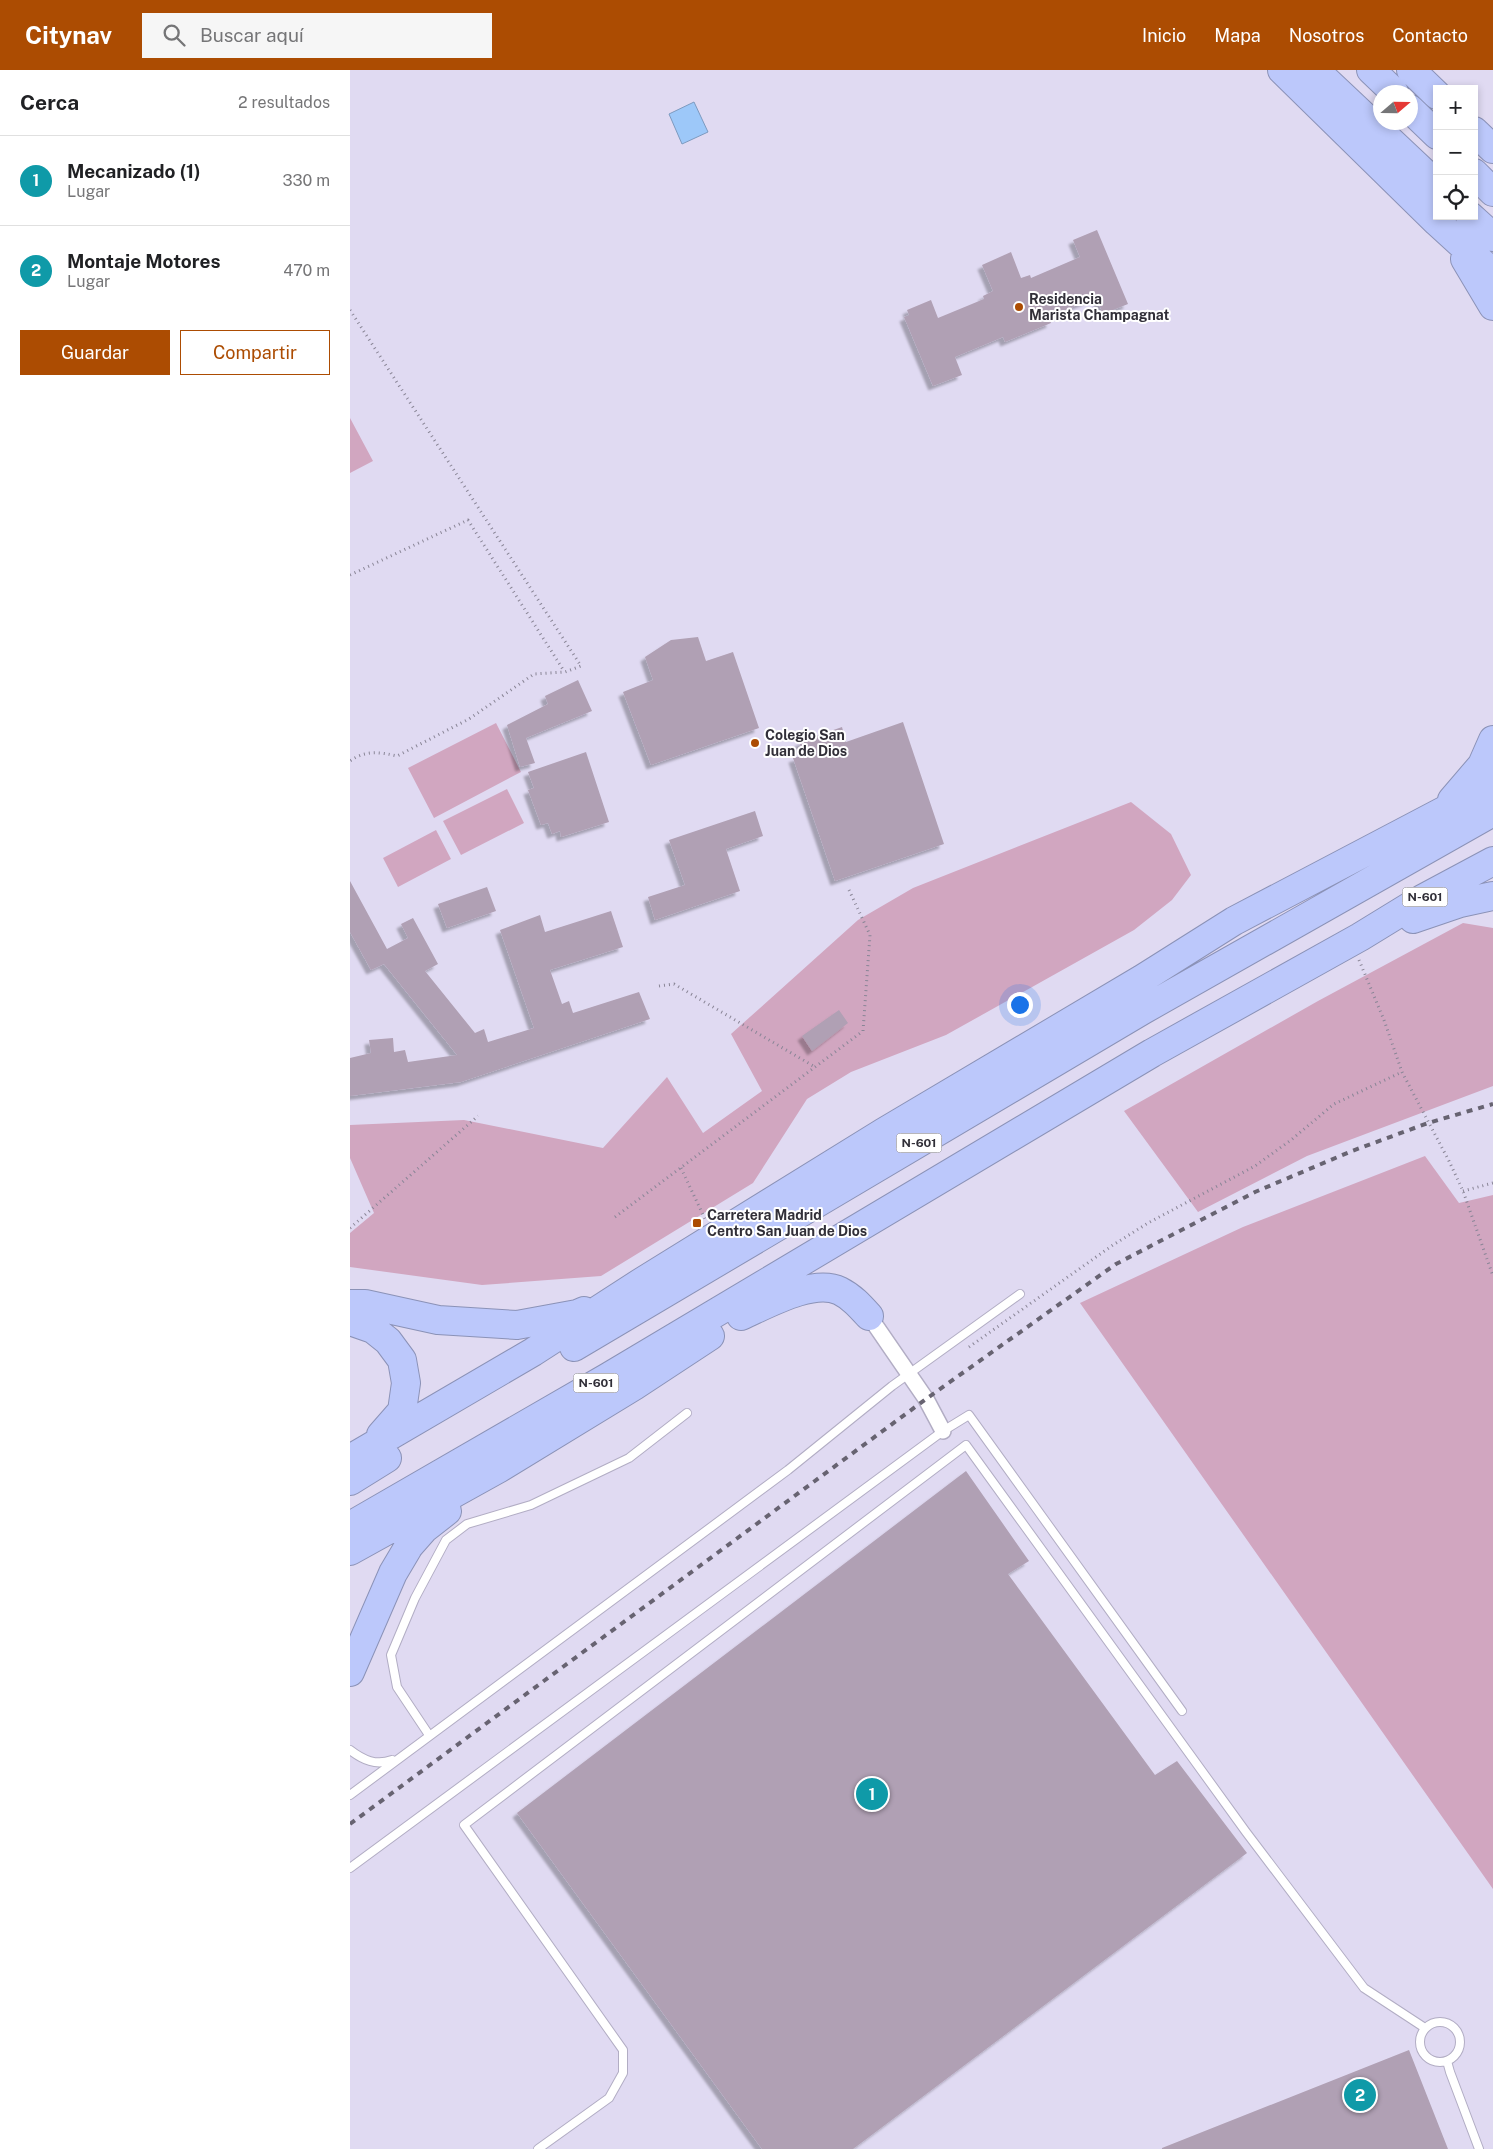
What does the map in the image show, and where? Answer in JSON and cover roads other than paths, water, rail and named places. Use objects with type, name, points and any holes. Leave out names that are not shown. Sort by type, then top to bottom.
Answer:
[{"type":"highway","points":[[1282,70],[1437,222],[1493,273]]},
{"type":"highway","points":[[1316,70],[1433,181]]},
{"type":"highway","points":[[1371,70],[1387,85]]},
{"type":"highway","points":[[1411,70],[1433,91]]},
{"type":"highway","points":[[1418,117],[1433,131]]},
{"type":"highway","points":[[1478,135],[1493,149]]},
{"type":"highway","points":[[1476,175],[1493,192]]},
{"type":"highway","points":[[1474,220],[1493,237]]},
{"type":"highway","points":[[1437,222],[1466,259],[1493,306]]},
{"type":"highway","points":[[1406,830],[1451,802],[1482,765],[1493,740]]},
{"type":"highway","points":[[361,1453],[533,1352],[643,1281],[884,1132],[1234,921],[1493,785]]},
{"type":"highway","points":[[1142,978],[1378,863],[1493,812]]},
{"type":"highway","name":"N-601","points":[[350,1481],[1144,1010],[1493,812]]},
{"type":"highway","name":"N-601","points":[[350,1526],[841,1238],[1152,1052],[1356,939],[1422,898],[1493,861]]},
{"type":"highway","points":[[1356,939],[1460,902],[1493,896]]},
{"type":"highway","points":[[350,1551],[498,1469],[634,1386],[741,1316],[805,1271],[841,1238]]},
{"type":"highway","points":[[350,1304],[365,1304],[438,1320],[517,1325],[577,1314],[643,1281]]},
{"type":"highway","points":[[741,1316],[789,1295],[809,1289],[825,1287],[839,1290],[856,1301],[869,1316]]},
{"type":"highway","points":[[350,1321],[373,1329],[388,1341],[402,1360],[406,1382],[402,1411],[361,1453]]},
{"type":"highway","points":[[350,1672],[393,1574],[408,1546],[424,1529],[498,1469]]},
{"type":"street","points":[[869,1316],[926,1399],[943,1431]]},
{"type":"lane","points":[[350,1795],[788,1470],[908,1374],[1020,1294]]},
{"type":"lane","points":[[429,1735],[397,1687],[391,1655],[415,1598],[446,1540],[466,1524],[531,1505],[629,1458],[687,1414]]},
{"type":"lane","points":[[350,1868],[943,1431],[969,1414],[1182,1712]]},
{"type":"lane","points":[[538,2149],[610,2098],[623,2073],[623,2050],[464,1825],[966,1445],[1240,1824],[1364,1988],[1425,2028]]},
{"type":"lane","points":[[350,1750],[362,1758],[373,1762],[387,1762],[399,1757]]},
{"type":"lane","points":[[1441,2021],[1454,2026],[1458,2032],[1460,2046],[1458,2052],[1448,2061],[1436,2062],[1424,2054],[1420,2041],[1425,2028],[1434,2022],[1441,2021]]},
{"type":"lane","points":[[1448,2061],[1450,2072],[1479,2149]]},
{"type":"water","points":[[694,102],[708,132],[682,144],[669,114]]},
{"type":"railway","points":[[350,1824],[926,1399],[1116,1264],[1255,1192],[1352,1151],[1428,1123],[1493,1104]]},
{"type":"place","name":"Residencia Marista Champagnat","points":[[1019,307]]},
{"type":"place","name":"Colegio San Juan de Dios","points":[[755,743]]},
{"type":"place","name":"Carretera Madrid Centro San Juan de Dios","points":[[697,1223]]},
{"type":"place","name":"Mecanizado (1)","points":[[872,1794]]},
{"type":"place","name":"Montaje Motores","points":[[1360,2095]]}]
